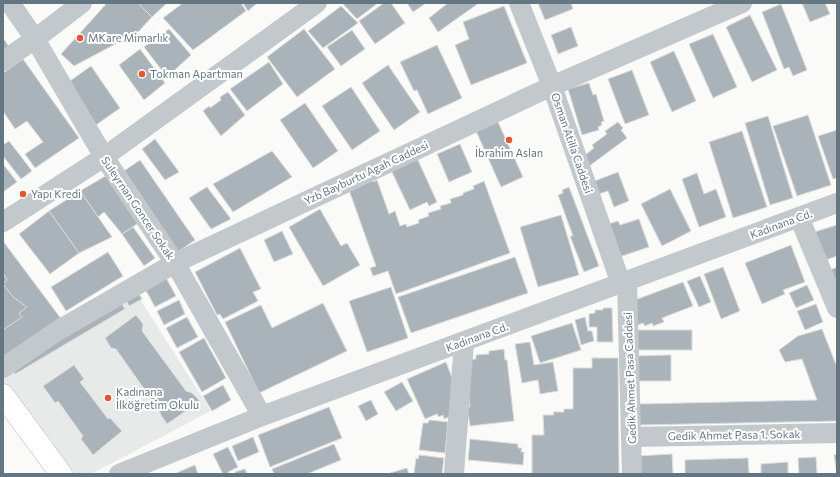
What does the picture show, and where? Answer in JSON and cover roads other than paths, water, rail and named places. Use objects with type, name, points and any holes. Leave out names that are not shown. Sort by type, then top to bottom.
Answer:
[{"type":"main road","points":[[3,395],[62,474]]},
{"type":"main road","points":[[3,414],[45,474]]},
{"type":"street","name":"Suleyrnan Goncer Sokak","points":[[10,3],[35,39],[104,157],[175,263],[262,416]]},
{"type":"street","points":[[3,61],[35,39],[82,3]]},
{"type":"street","points":[[3,222],[104,157],[317,3]]},
{"type":"street","name":"Osman Atilla Caddesi","points":[[519,3],[552,86],[624,282]]},
{"type":"street","name":"Yzb Bayburtu Agah Caddesi","points":[[3,368],[56,331],[175,263],[552,86],[742,3]]},
{"type":"street","name":"Kadınana Cd.","points":[[119,474],[262,416],[837,203]]},
{"type":"street","points":[[799,217],[837,308]]},
{"type":"street","name":"Gedik Ahmet Pasa Caddesi","points":[[624,282],[632,437],[632,474]]},
{"type":"street","points":[[454,474],[464,342]]},
{"type":"street","name":"Gedik Ahmet Pasa 1. Sokak","points":[[632,437],[837,433]]},
{"type":"place","name":"MKare Mimarlık","points":[[80,38]]},
{"type":"place","name":"Tokman Apartman","points":[[142,74]]},
{"type":"place","name":"İbrahim Aslan","points":[[509,140]]},
{"type":"place","name":"Yapı Kredi","points":[[23,194]]},
{"type":"place","name":"Kadınana İlköğretim Okulu","points":[[108,398]]}]
